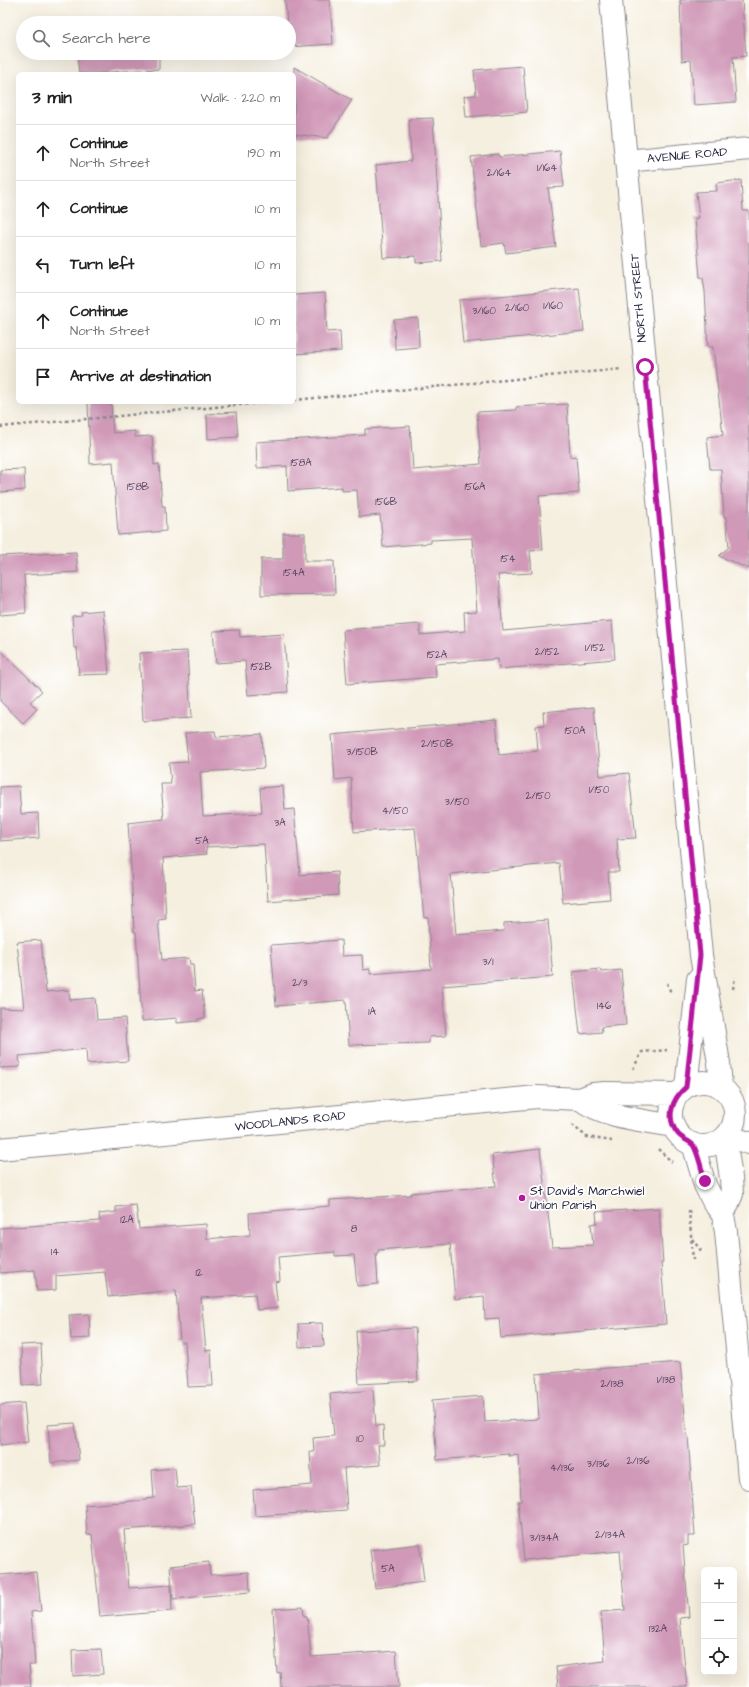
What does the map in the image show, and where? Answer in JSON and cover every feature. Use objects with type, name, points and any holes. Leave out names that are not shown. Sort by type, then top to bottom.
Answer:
[{"type":"street","name":"NORTH STREET","points":[[611,0],[700,955],[719,1063],[721,1087]]},
{"type":"street","name":"AVENUE ROAD","points":[[626,161],[749,149]]},
{"type":"street","name":"NORTH STREET","points":[[682,1091],[700,955]]},
{"type":"street","points":[[704,1082],[721,1087],[742,1114],[726,1137],[710,1145],[693,1144],[685,1140],[674,1126],[671,1116],[672,1104],[682,1091],[704,1082]]},
{"type":"street","name":"WOODLANDS ROAD","points":[[0,1149],[537,1097],[580,1098],[593,1094],[605,1093],[682,1091]]},
{"type":"street","points":[[580,1098],[592,1108],[605,1112],[674,1126]]},
{"type":"street","points":[[726,1137],[749,1142]]},
{"type":"street","points":[[726,1137],[732,1194],[725,1224],[749,1478]]},
{"type":"street","points":[[693,1144],[705,1185],[725,1224]]},
{"type":"street","points":[[725,1224],[749,1193]]},
{"type":"path","points":[[296,400],[645,367]]},
{"type":"path","points":[[0,427],[248,404]]},
{"type":"path","points":[[632,1075],[633,1067],[642,1052],[674,1049]]},
{"type":"path","points":[[570,1123],[587,1138],[615,1142]]},
{"type":"path","points":[[650,1148],[658,1149],[674,1165]]},
{"type":"path","points":[[688,1207],[693,1260]]},
{"type":"path","points":[[691,1238],[705,1256]]},
{"type":"building","points":[[285,0],[330,0],[333,44],[296,47],[296,16],[286,16]]},
{"type":"building","points":[[680,0],[742,0],[746,56],[733,57],[736,102],[694,105],[691,60],[682,61]]},
{"type":"building","points":[[78,60],[159,60],[159,69],[111,72],[79,72]]},
{"type":"building","points":[[523,66],[527,112],[466,117],[464,96],[476,95],[474,70]]},
{"type":"building","points":[[294,67],[352,100],[327,138],[296,134],[296,72],[294,72]]},
{"type":"building","points":[[433,118],[442,261],[416,263],[416,256],[383,258],[376,165],[411,161],[409,119]]},
{"type":"building","points":[[560,151],[564,187],[548,188],[556,247],[506,253],[504,243],[481,246],[471,157],[498,154],[499,157]]},
{"type":"building","points":[[741,180],[743,211],[749,211],[749,569],[719,556],[729,547],[726,517],[724,517],[721,469],[710,469],[707,437],[723,435],[713,347],[708,347],[705,291],[703,278],[700,278],[695,218],[699,218],[696,192],[717,191],[716,183]]},
{"type":"building","points":[[579,288],[584,331],[463,343],[459,300]]},
{"type":"building","points":[[325,293],[327,332],[340,331],[341,351],[296,354],[296,295]]},
{"type":"building","points":[[418,318],[419,347],[395,349],[394,320]]},
{"type":"building","points":[[88,404],[111,404],[113,433],[135,431],[135,437],[152,436],[154,465],[159,464],[162,506],[165,506],[166,531],[118,535],[113,462],[90,464]]},
{"type":"building","points":[[567,404],[570,457],[576,456],[579,493],[539,496],[543,550],[530,551],[532,573],[498,575],[503,631],[612,621],[615,659],[499,669],[498,659],[435,664],[436,677],[347,684],[343,630],[420,624],[420,635],[465,631],[464,612],[477,611],[472,538],[431,540],[431,543],[383,547],[380,515],[359,517],[357,490],[342,491],[342,487],[288,491],[287,466],[257,468],[256,442],[365,435],[365,429],[410,426],[413,470],[481,464],[477,412],[516,410],[516,407]]},
{"type":"building","points":[[236,412],[238,437],[208,439],[207,414]]},
{"type":"building","points":[[24,469],[25,490],[0,492],[0,470]]},
{"type":"building","points":[[283,533],[305,533],[305,561],[334,561],[335,594],[261,595],[261,559],[283,559]]},
{"type":"building","points":[[76,552],[78,572],[24,575],[26,613],[0,615],[0,556]]},
{"type":"building","points":[[103,610],[109,674],[79,675],[77,648],[74,648],[72,616],[82,615],[81,612]]},
{"type":"building","points":[[239,630],[240,637],[284,634],[288,692],[248,695],[245,661],[216,663],[213,631]]},
{"type":"building","points":[[0,650],[42,691],[30,702],[37,709],[23,723],[0,701]]},
{"type":"building","points":[[187,651],[191,718],[143,721],[139,653]]},
{"type":"building","points":[[594,707],[600,776],[629,773],[636,838],[617,839],[619,872],[608,872],[610,899],[563,903],[559,863],[451,874],[456,935],[504,931],[504,923],[548,920],[553,977],[442,986],[446,1036],[429,1037],[429,1043],[349,1045],[346,1000],[276,1006],[271,945],[341,940],[342,956],[362,955],[363,970],[370,969],[370,974],[431,969],[428,917],[424,918],[415,828],[354,832],[351,778],[335,780],[332,735],[496,720],[499,755],[538,751],[536,726],[544,725],[543,712]]},
{"type":"building","points":[[215,731],[216,737],[262,734],[264,768],[200,772],[203,816],[262,813],[260,788],[283,786],[285,810],[294,809],[300,875],[337,872],[338,895],[268,901],[264,844],[206,847],[207,854],[163,858],[166,919],[158,920],[162,960],[189,958],[190,964],[193,964],[195,991],[202,990],[205,1018],[198,1019],[198,1021],[177,1023],[177,1018],[142,1021],[136,932],[134,932],[128,823],[164,819],[161,784],[171,784],[169,763],[188,762],[185,733]]},
{"type":"building","points":[[19,786],[21,814],[38,813],[39,838],[0,841],[0,787]]},
{"type":"building","points":[[41,940],[46,992],[69,990],[70,1000],[95,998],[97,1020],[125,1018],[128,1061],[87,1064],[86,1049],[19,1056],[20,1067],[0,1068],[0,1008],[24,1009],[17,942]]},
{"type":"building","points":[[600,969],[601,972],[621,970],[626,1025],[601,1027],[602,1032],[580,1034],[573,972]]},
{"type":"building","points":[[540,1149],[552,1247],[593,1245],[591,1224],[597,1223],[596,1212],[659,1208],[663,1263],[661,1263],[666,1324],[501,1338],[499,1318],[485,1319],[484,1296],[455,1299],[450,1244],[378,1250],[378,1253],[376,1253],[378,1284],[357,1286],[354,1255],[335,1256],[335,1252],[278,1257],[280,1281],[275,1282],[278,1308],[257,1310],[255,1294],[201,1298],[206,1351],[211,1350],[213,1386],[188,1387],[185,1342],[180,1342],[176,1290],[108,1297],[105,1272],[56,1276],[56,1290],[37,1291],[35,1270],[0,1273],[0,1228],[100,1221],[99,1214],[116,1212],[116,1207],[136,1205],[139,1229],[206,1224],[207,1239],[250,1235],[249,1213],[330,1206],[330,1200],[411,1195],[411,1193],[496,1186],[492,1155]]},
{"type":"building","points":[[89,1314],[90,1338],[71,1339],[69,1315]]},
{"type":"building","points":[[322,1323],[324,1346],[299,1347],[298,1324]]},
{"type":"building","points":[[415,1328],[418,1381],[359,1384],[356,1331]]},
{"type":"building","points":[[41,1344],[43,1384],[23,1385],[21,1345]]},
{"type":"building","points":[[680,1362],[688,1436],[695,1536],[688,1536],[688,1545],[683,1546],[689,1617],[680,1618],[687,1687],[558,1687],[556,1667],[605,1661],[601,1612],[625,1610],[620,1551],[524,1560],[518,1501],[521,1501],[519,1455],[509,1456],[509,1454],[437,1460],[432,1400],[483,1396],[485,1422],[539,1419],[536,1374]]},
{"type":"building","points":[[373,1390],[376,1426],[383,1425],[384,1445],[378,1445],[380,1465],[344,1468],[347,1510],[255,1516],[253,1490],[312,1485],[310,1452],[314,1452],[313,1438],[334,1436],[330,1394]]},
{"type":"building","points":[[24,1403],[28,1442],[0,1445],[0,1405]]},
{"type":"building","points":[[75,1423],[79,1460],[51,1463],[48,1425]]},
{"type":"building","points":[[175,1468],[177,1488],[191,1487],[195,1524],[124,1530],[129,1588],[171,1585],[172,1611],[100,1617],[92,1534],[87,1535],[85,1505],[154,1498],[152,1470]]},
{"type":"building","points":[[420,1544],[424,1582],[375,1588],[370,1550]]},
{"type":"building","points":[[209,1562],[210,1575],[249,1572],[250,1592],[173,1599],[170,1566]]},
{"type":"building","points":[[37,1572],[41,1611],[31,1612],[35,1665],[29,1665],[31,1687],[0,1687],[0,1575]]},
{"type":"building","points":[[303,1607],[304,1616],[307,1616],[311,1657],[396,1651],[399,1687],[281,1687],[280,1672],[277,1673],[273,1609]]},
{"type":"building","points":[[101,1649],[103,1674],[73,1676],[72,1650]]},
{"type":"place","name":"St David's Marchwiel Union Parish","points":[[522,1198]]},
{"type":"route","points":[[645,367],[700,955],[686,1087],[678,1094],[672,1104],[671,1116],[678,1134],[693,1144],[705,1181]]}]
